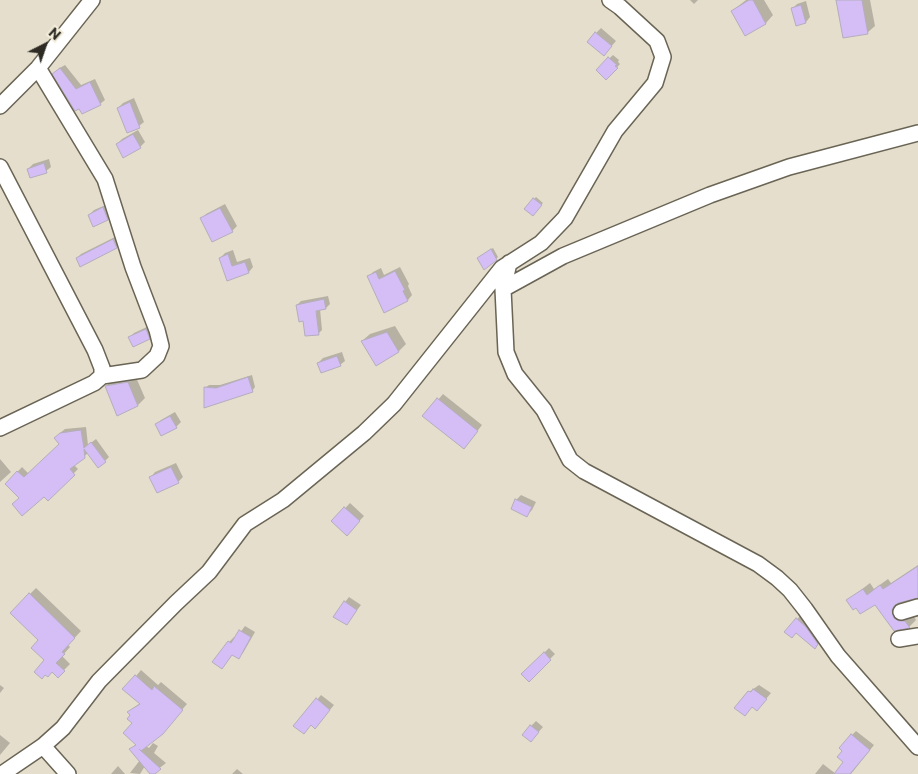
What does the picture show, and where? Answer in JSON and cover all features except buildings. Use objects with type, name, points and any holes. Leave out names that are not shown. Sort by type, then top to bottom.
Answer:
[{"type":"street","points":[[0,106],[38,68],[92,0]]},
{"type":"street","points":[[2,774],[43,746],[63,728],[99,681],[209,572],[245,524],[283,500],[364,433],[394,404],[502,268],[541,243],[565,218],[615,131],[655,83],[663,57],[657,41],[610,0]]},
{"type":"street","points":[[0,428],[80,391],[102,376],[142,370],[157,356],[161,346],[158,330],[133,267],[105,179],[38,68]]},
{"type":"street","points":[[0,89],[19,88]]},
{"type":"street","points":[[503,289],[563,256],[710,196],[789,167],[918,133]]},
{"type":"street","points":[[0,167],[95,350],[102,368],[102,376]]},
{"type":"street","points":[[509,263],[503,289],[506,352],[515,374],[544,410],[570,460],[579,468],[758,564],[777,578],[805,608],[838,656],[918,747]]},
{"type":"street","points":[[901,612],[918,606]]},
{"type":"street","points":[[899,639],[918,636]]},
{"type":"street","points":[[43,746],[68,774]]}]
